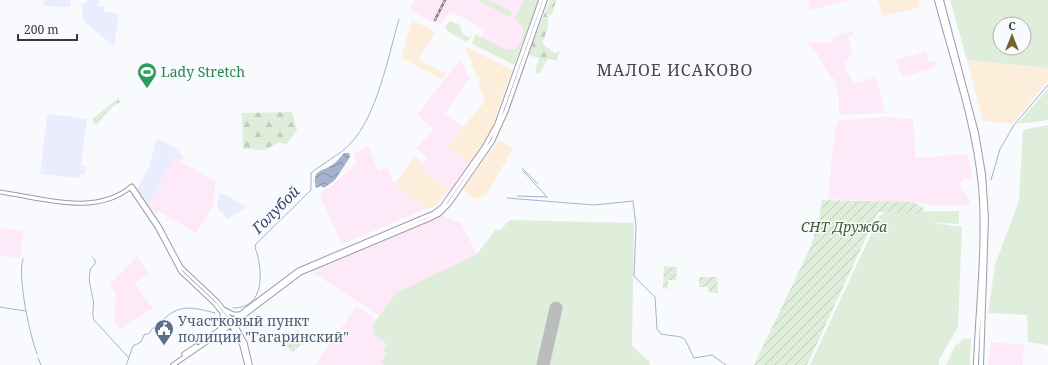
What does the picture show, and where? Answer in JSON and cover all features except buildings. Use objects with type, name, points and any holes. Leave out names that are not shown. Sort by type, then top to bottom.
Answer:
[{"type":"highway","points":[[937,0],[971,128],[980,182],[982,221],[976,365]]},
{"type":"highway","points":[[941,0],[976,133],[983,174],[986,231],[981,365]]},
{"type":"main road","points":[[169,365],[232,323],[299,270],[434,213],[442,206],[485,146],[495,129],[541,0]]},
{"type":"main road","points":[[239,332],[238,322],[242,315],[300,273],[429,219],[445,209],[483,158],[494,138],[506,111],[545,0]]},
{"type":"main road","points":[[0,192],[38,198],[90,203],[111,199],[131,186],[159,226],[182,271],[222,309],[239,332],[247,349],[250,365]]},
{"type":"main road","points":[[222,309],[233,314],[242,315]]},
{"type":"main road","points":[[173,365],[219,331],[224,320],[222,309]]},
{"type":"main road","points":[[232,323],[247,365]]},
{"type":"main road","points":[[219,331],[230,332],[239,340]]},
{"type":"shaded area","points":[[44,0],[71,0],[70,7],[43,6]]},
{"type":"shaded area","points":[[89,0],[99,0],[98,6],[104,7],[104,11],[119,14],[114,46],[84,22],[81,5]]},
{"type":"shaded area","points":[[415,0],[535,0],[514,63],[478,44],[485,30],[481,27],[450,11],[441,24],[433,23],[410,9]]},
{"type":"shaded area","points":[[808,0],[850,0],[811,10]]},
{"type":"shaded area","points":[[878,0],[918,0],[920,7],[883,16]]},
{"type":"shaded area","points":[[412,20],[436,32],[418,59],[447,74],[442,79],[401,58]]},
{"type":"shaded area","points":[[853,31],[853,35],[848,36],[853,56],[847,58],[848,61],[844,62],[847,73],[849,73],[853,84],[876,77],[885,113],[839,115],[839,96],[834,78],[831,78],[818,55],[806,42],[834,42],[833,37]]},
{"type":"shaded area","points":[[466,47],[512,70],[505,91],[502,90],[504,94],[491,131],[482,147],[470,163],[447,147],[485,101],[478,82],[481,79],[476,76]]},
{"type":"shaded area","points":[[926,51],[929,62],[934,61],[936,67],[902,77],[896,60]]},
{"type":"shaded area","points":[[460,60],[470,78],[445,113],[463,126],[447,147],[470,163],[451,192],[420,168],[428,158],[416,149],[433,129],[417,115]]},
{"type":"shaded area","points":[[967,60],[1048,68],[1048,81],[1012,124],[983,121]]},
{"type":"shaded area","points":[[50,114],[87,119],[81,165],[85,166],[86,170],[83,175],[80,174],[79,178],[40,174],[47,117]]},
{"type":"shaded area","points":[[886,117],[913,119],[915,158],[968,154],[972,175],[969,179],[965,179],[963,176],[963,181],[961,181],[961,190],[963,190],[972,205],[931,205],[922,203],[828,199],[835,128],[839,120]]},
{"type":"shaded area","points":[[159,139],[175,148],[184,157],[180,161],[174,158],[148,207],[136,190],[149,168],[156,141]]},
{"type":"shaded area","points":[[499,140],[513,149],[486,195],[473,199],[463,189]]},
{"type":"shaded area","points":[[369,146],[378,171],[387,167],[394,184],[426,209],[342,244],[319,194],[336,182],[357,163],[353,153]]},
{"type":"shaded area","points":[[415,157],[424,164],[421,168],[448,190],[436,206],[426,209],[394,184]]},
{"type":"shaded area","points":[[174,158],[215,181],[214,203],[206,219],[196,233],[159,211],[156,214],[148,207]]},
{"type":"shaded area","points":[[220,193],[246,207],[245,209],[227,219],[217,207]]},
{"type":"shaded area","points":[[442,215],[461,223],[477,254],[396,293],[379,315],[310,271]]},
{"type":"shaded area","points":[[0,228],[23,231],[20,258],[0,255]]},
{"type":"shaded area","points":[[137,256],[150,274],[134,283],[153,308],[120,329],[114,322],[116,296],[110,283]]},
{"type":"shaded area","points":[[357,306],[375,319],[373,324],[388,344],[387,354],[380,362],[384,365],[315,365]]},
{"type":"shaded area","points":[[991,342],[1024,345],[1023,365],[988,365]]},
{"type":"green space","points":[[479,0],[489,0],[511,11],[512,15],[509,17]]},
{"type":"green space","points":[[524,0],[539,0],[514,65],[472,44],[475,34],[507,50],[516,49],[520,43],[524,30],[515,18]]},
{"type":"green space","points":[[550,0],[556,0],[552,15],[548,15],[548,28],[542,43],[554,53],[560,52],[557,58],[559,61],[548,59],[539,74],[535,73],[539,58],[528,55]]},
{"type":"green space","points":[[950,0],[1048,0],[1048,68],[967,60]]},
{"type":"green space","points":[[450,21],[459,25],[463,34],[471,37],[469,40],[465,41],[447,31],[445,26]]},
{"type":"green space","points":[[1048,89],[1048,120],[1017,124]]},
{"type":"green space","points":[[118,98],[121,102],[113,106],[96,125],[92,120]]},
{"type":"green space","points":[[292,112],[297,130],[286,145],[279,142],[265,150],[243,149],[242,113]]},
{"type":"green space","points":[[1048,125],[1048,345],[1028,342],[1027,315],[988,313],[995,265],[1019,201],[1023,130]]},
{"type":"green space","name":"СНТ Дружба","points":[[822,200],[913,202],[924,208],[924,212],[922,214],[878,212],[807,365],[754,365],[811,246],[818,224]]},
{"type":"green space","points":[[959,211],[959,224],[928,222],[962,227],[958,327],[939,360],[939,365],[810,365],[880,215],[883,215],[884,212]]},
{"type":"green space","points":[[510,220],[634,223],[632,346],[650,362],[650,365],[545,365],[558,308],[555,307],[541,365],[384,365],[380,362],[387,354],[383,351],[387,344],[374,334],[373,324],[396,293],[477,254],[496,229],[499,231]]},
{"type":"green space","points":[[664,266],[677,267],[676,280],[668,280],[668,289],[663,288]]},
{"type":"green space","points":[[699,277],[717,277],[718,293],[709,292],[708,287],[699,287]]},
{"type":"green space","points":[[298,330],[306,340],[292,352],[283,343]]},
{"type":"green space","points":[[971,338],[970,365],[946,365],[956,344],[958,345],[962,339]]},
{"type":"water","points":[[344,153],[349,153],[350,157],[335,180],[324,188],[321,186],[316,188],[316,174],[334,164]]},
{"type":"waterway","name":"Голубой","points":[[233,308],[244,307],[257,295],[260,266],[255,247],[256,244],[311,190],[311,173],[346,148],[368,118],[386,68],[399,19]]},
{"type":"waterway","points":[[991,180],[1000,149],[1014,125],[1048,85]]},
{"type":"waterway","points":[[522,168],[538,184]]},
{"type":"waterway","points":[[523,171],[547,197]]},
{"type":"waterway","points":[[517,196],[547,197]]},
{"type":"waterway","points":[[507,198],[594,205],[633,201],[636,226],[634,276],[655,297],[657,329],[661,334],[683,338],[694,358],[712,355],[726,365]]},
{"type":"waterway","points":[[92,257],[95,260],[95,264],[91,268],[89,280],[93,302],[94,320],[129,358],[126,365]]},
{"type":"waterway","points":[[23,259],[23,292],[28,321],[37,354]]},
{"type":"waterway","points":[[0,307],[25,311]]},
{"type":"waterway","name":"Голубой","points":[[129,357],[133,346],[141,342],[144,335],[150,333],[153,328],[173,312],[179,309],[192,308],[215,313]]},
{"type":"waterway","points":[[38,358],[41,365]]},
{"type":"runway","points":[[543,365],[556,308]]},
{"type":"railway","points":[[435,20],[445,0]]},
{"type":"place","name":"Lady Stretch","points":[[147,89]]},
{"type":"place","name":"Участковый пункт полиции \"Гагаринский\"","points":[[164,346]]},
{"type":"district","name":"МАЛОЕ ИСАКОВО","points":[[675,70]]}]
